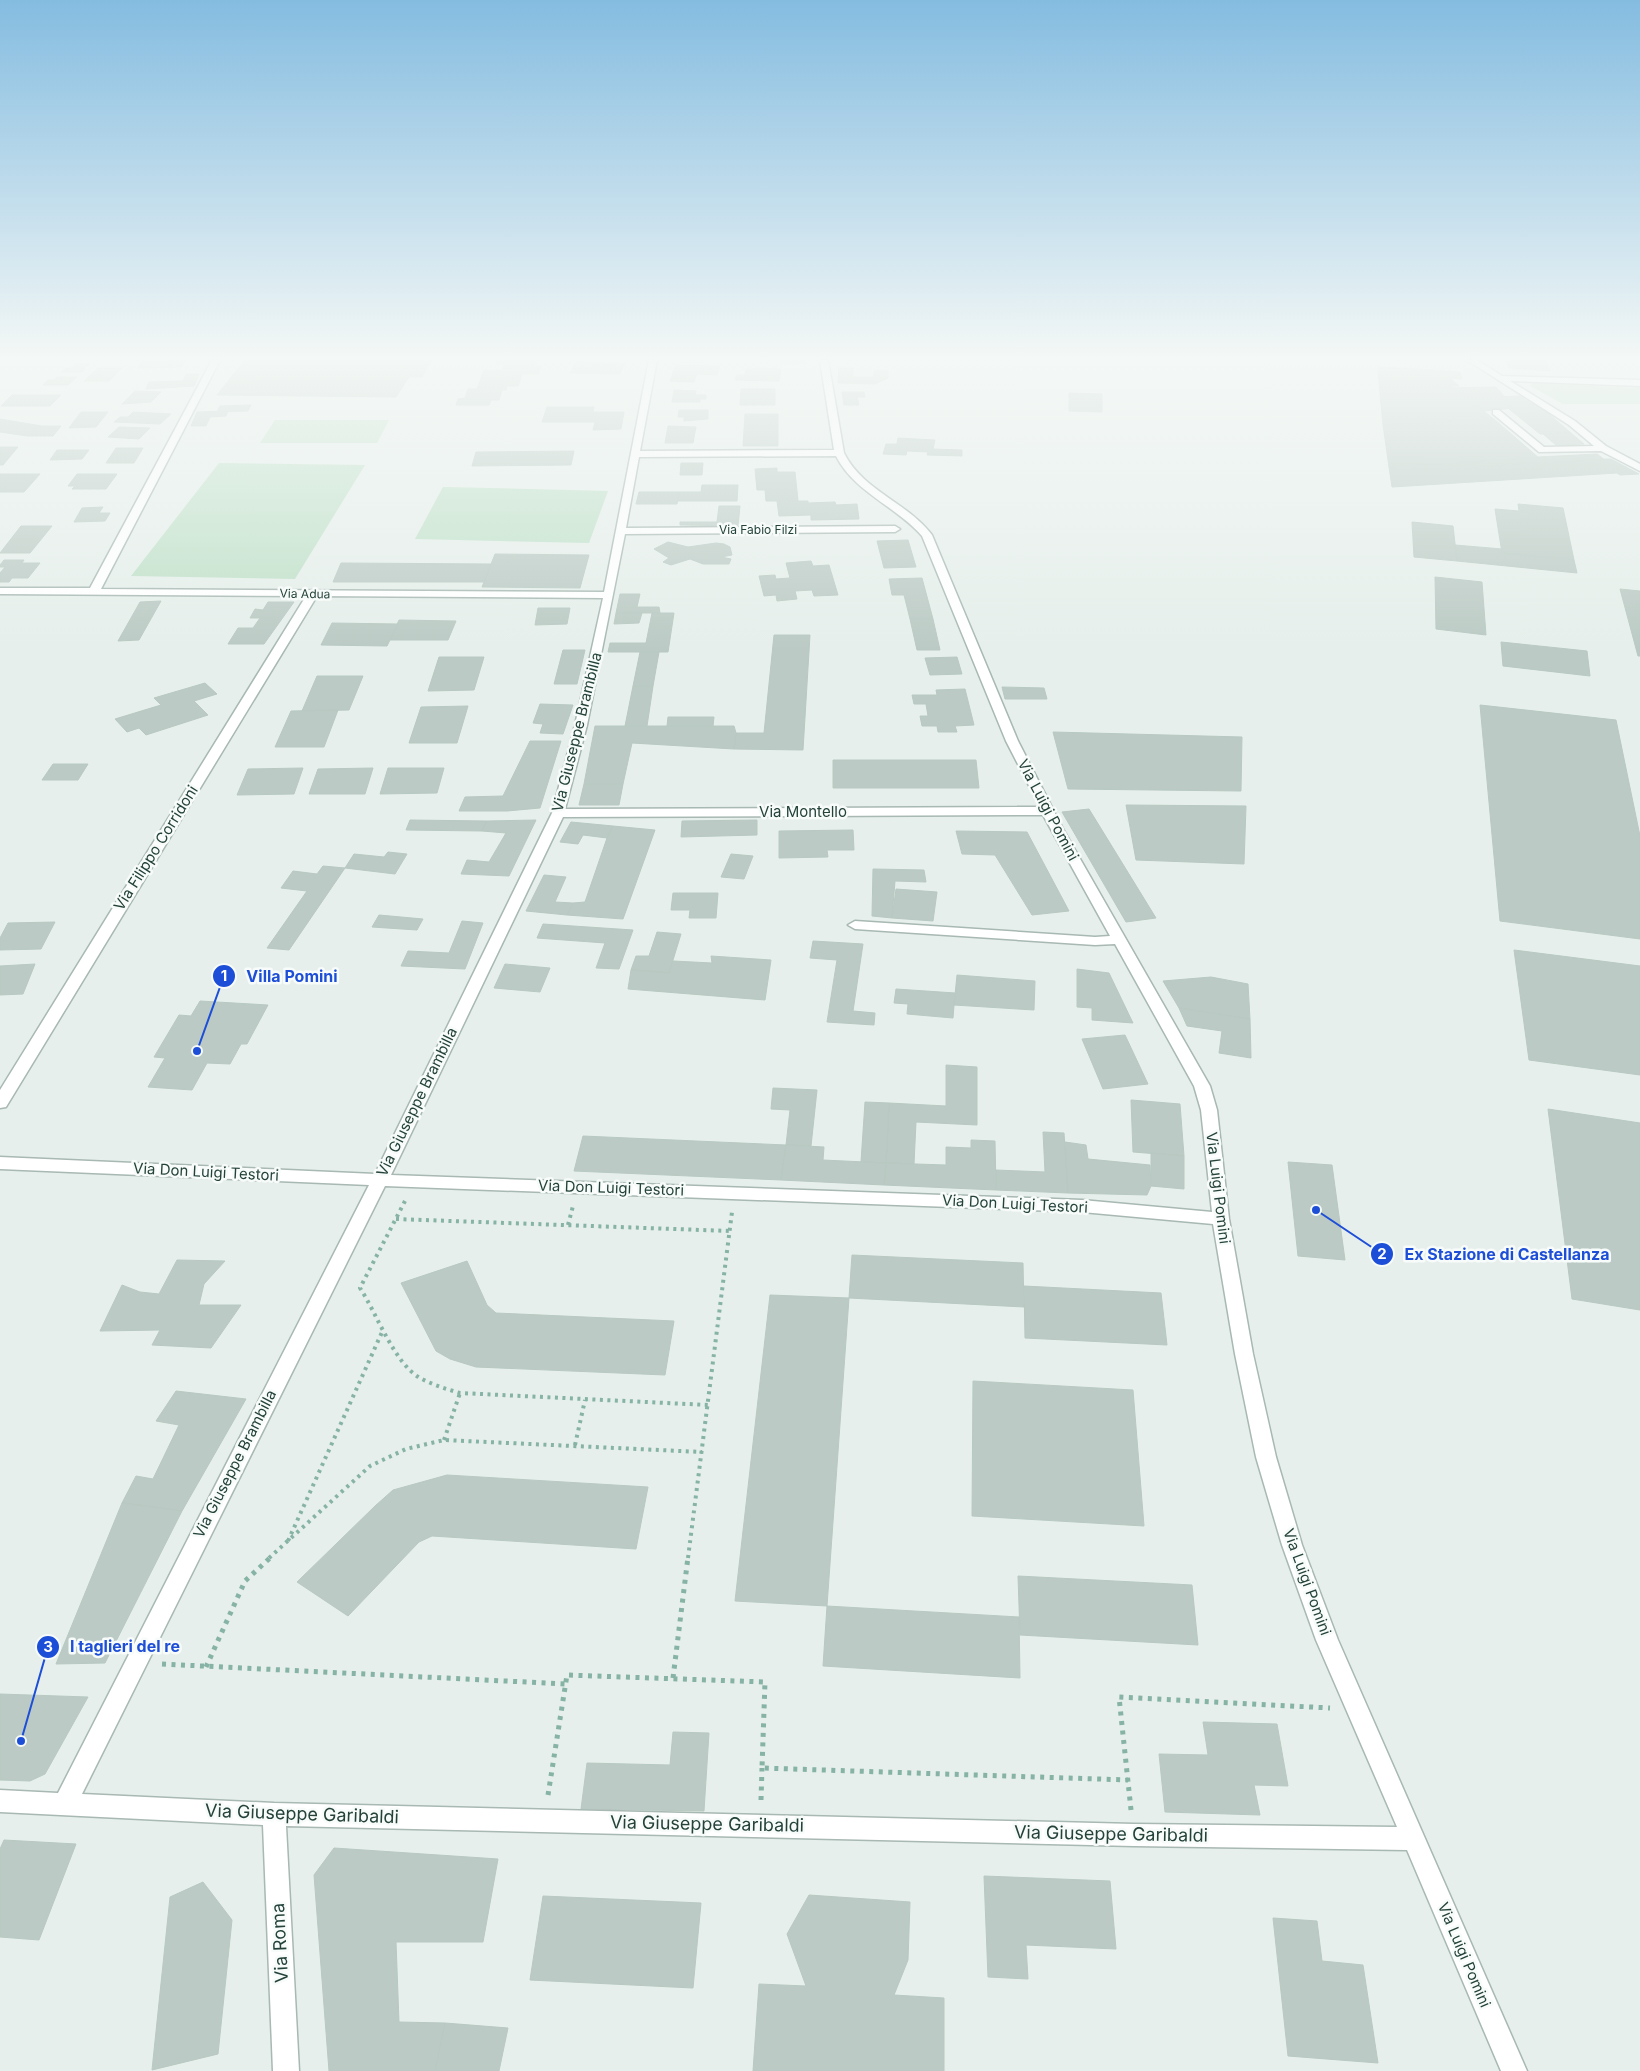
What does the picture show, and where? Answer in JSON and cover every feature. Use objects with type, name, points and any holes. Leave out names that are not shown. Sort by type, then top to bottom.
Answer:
[{"type":"street","points":[[94,591],[165,457]]},
{"type":"street","name":"Via Giuseppe Brambilla","points":[[65,1803],[380,1180],[558,813],[581,725],[609,595],[634,457]]},
{"type":"street","name":"Via Luigi Pomini","points":[[841,457],[845,465],[857,479],[914,521],[927,535],[1007,732],[1048,811],[1194,1070],[1204,1093],[1209,1110],[1221,1219],[1245,1362],[1266,1457],[1305,1582],[1327,1640],[1514,2071]]},
{"type":"street","points":[[1619,457],[1640,468]]},
{"type":"street","name":"Via Fabio Filzi","points":[[620,531],[895,529]]},
{"type":"street","name":"Via Adua","points":[[0,591],[609,595]]},
{"type":"street","name":"Via Filippo Corridoni","points":[[0,1103],[313,594]]},
{"type":"street","name":"Via Montello","points":[[558,813],[1048,811]]},
{"type":"street","points":[[856,925],[1095,941],[1120,939]]},
{"type":"street","name":"Via Don Luigi Testori","points":[[0,1162],[380,1180],[1082,1206],[1221,1219]]},
{"type":"street","name":"Via Giuseppe Garibaldi","points":[[0,1801],[274,1814],[1134,1835],[1414,1839]]},
{"type":"street","name":"Via Roma","points":[[274,1814],[286,2071]]},
{"type":"path","points":[[416,1181],[360,1288],[401,1362],[410,1370],[433,1385],[460,1393],[708,1405]]},
{"type":"path","points":[[673,1678],[735,1192]]},
{"type":"path","points":[[396,1219],[730,1231]]},
{"type":"path","points":[[287,1542],[383,1330]]},
{"type":"path","points":[[444,1440],[460,1393]]},
{"type":"path","points":[[574,1445],[585,1400]]},
{"type":"path","points":[[206,1668],[245,1582],[370,1466],[387,1455],[405,1448],[444,1440],[702,1452]]},
{"type":"path","points":[[137,1659],[177,1666],[206,1668],[566,1684]]},
{"type":"path","points":[[544,1820],[567,1675],[766,1682],[759,1826]]},
{"type":"path","points":[[1134,1835],[1119,1697],[1358,1709]]},
{"type":"path","points":[[762,1768],[1128,1780]]},
{"type":"green space","points":[[219,463],[365,465],[295,579],[131,576]]},
{"type":"green space","points":[[443,487],[608,491],[589,543],[415,539]]},
{"type":"building","points":[[0,457],[10,457],[3,465],[0,465]]},
{"type":"building","points":[[52,457],[84,457],[82,459],[50,460]]},
{"type":"building","points":[[110,457],[138,457],[134,463],[106,463]]},
{"type":"building","points":[[475,457],[573,457],[571,465],[472,466]]},
{"type":"building","points":[[1388,457],[1539,458],[1389,467]]},
{"type":"building","points":[[1538,457],[1601,457],[1605,460],[1544,463]]},
{"type":"building","points":[[1539,458],[1544,463],[1473,467],[1467,462]]},
{"type":"building","points":[[1611,459],[1639,474],[1620,475],[1617,473],[1392,487],[1389,467],[1467,462],[1473,467]]},
{"type":"building","points":[[681,463],[703,463],[702,475],[680,475]]},
{"type":"building","points":[[777,468],[777,472],[795,472],[798,501],[808,501],[808,503],[835,502],[836,505],[857,504],[859,519],[811,520],[811,515],[779,516],[777,501],[766,501],[765,490],[757,490],[755,469]]},
{"type":"building","points":[[0,474],[40,474],[24,492],[0,492]]},
{"type":"building","points":[[77,474],[117,474],[106,489],[72,489],[75,486],[68,486]]},
{"type":"building","points":[[702,485],[738,485],[737,501],[678,501],[679,492],[701,492]]},
{"type":"building","points":[[639,492],[679,492],[677,504],[636,504]]},
{"type":"building","points":[[1518,504],[1563,508],[1574,560],[1502,553],[1495,509],[1519,511]]},
{"type":"building","points":[[719,506],[740,506],[738,526],[680,525],[680,522],[717,522]]},
{"type":"building","points":[[103,507],[99,513],[110,513],[105,521],[74,522],[82,508]]},
{"type":"building","points":[[1412,522],[1453,526],[1457,561],[1414,557]]},
{"type":"building","points":[[21,526],[52,526],[30,553],[0,553]]},
{"type":"building","points":[[908,540],[916,567],[884,568],[877,541]]},
{"type":"building","points":[[668,542],[688,547],[716,543],[724,544],[730,547],[732,555],[721,557],[731,559],[729,564],[703,564],[690,559],[671,565],[663,562],[669,558],[654,549]]},
{"type":"building","points":[[1455,545],[1502,549],[1502,553],[1574,560],[1577,573],[1457,561]]},
{"type":"building","points":[[495,554],[589,555],[580,588],[482,587]]},
{"type":"building","points":[[4,560],[24,560],[22,563],[40,563],[28,578],[12,578],[9,582],[0,582],[0,573],[5,567],[0,567],[0,565]]},
{"type":"building","points":[[811,561],[813,566],[829,565],[838,595],[814,596],[812,590],[795,591],[797,599],[777,601],[776,595],[764,596],[759,576],[775,575],[776,579],[790,578],[786,563]]},
{"type":"building","points":[[341,563],[491,564],[484,582],[333,582]]},
{"type":"building","points":[[1435,577],[1482,582],[1486,635],[1436,629]]},
{"type":"building","points":[[922,578],[933,619],[910,619],[904,595],[892,595],[889,579]]},
{"type":"building","points":[[1620,589],[1640,591],[1640,656],[1638,656]]},
{"type":"building","points":[[620,594],[640,594],[637,607],[659,607],[660,613],[616,613]]},
{"type":"building","points":[[161,601],[139,640],[118,641],[140,602]]},
{"type":"building","points":[[268,602],[294,602],[264,644],[228,644],[238,628],[253,628],[260,618],[250,618],[255,609],[263,610]]},
{"type":"building","points":[[538,608],[570,608],[567,624],[535,625]]},
{"type":"building","points":[[616,613],[642,613],[639,623],[614,624]]},
{"type":"building","points":[[652,613],[674,613],[668,652],[608,652],[610,643],[646,643]]},
{"type":"building","points":[[910,619],[933,619],[940,650],[917,650]]},
{"type":"building","points":[[399,620],[456,621],[448,640],[390,640]]},
{"type":"building","points":[[332,623],[398,624],[387,646],[321,645]]},
{"type":"building","points":[[774,635],[810,635],[803,750],[734,749],[736,733],[764,733]]},
{"type":"building","points":[[1501,642],[1587,651],[1590,676],[1503,666]]},
{"type":"building","points":[[563,650],[585,650],[577,684],[554,684]]},
{"type":"building","points":[[640,652],[659,652],[653,686],[633,686]]},
{"type":"building","points":[[439,657],[484,657],[474,690],[428,691]]},
{"type":"building","points":[[957,657],[962,674],[930,675],[925,658]]},
{"type":"building","points":[[317,676],[363,676],[349,710],[302,711]]},
{"type":"building","points":[[205,683],[217,694],[194,701],[208,715],[146,735],[139,728],[127,732],[115,719],[161,705],[154,698]]},
{"type":"building","points":[[633,686],[653,686],[647,726],[625,726]]},
{"type":"building","points":[[1002,687],[1044,688],[1047,699],[1005,699]]},
{"type":"building","points":[[965,689],[974,725],[955,726],[957,732],[938,732],[937,726],[922,726],[920,716],[928,716],[926,704],[914,704],[912,695],[937,695],[936,690]]},
{"type":"building","points":[[540,704],[573,705],[563,734],[540,733],[543,724],[533,723]]},
{"type":"building","points":[[1480,705],[1616,720],[1640,836],[1640,939],[1500,921]]},
{"type":"building","points":[[468,706],[457,743],[409,743],[421,707]]},
{"type":"building","points":[[338,710],[324,747],[275,747],[291,711]]},
{"type":"building","points":[[668,717],[714,717],[713,726],[667,726]]},
{"type":"building","points":[[595,726],[734,726],[736,733],[734,749],[632,743],[623,784],[584,784]]},
{"type":"building","points":[[1053,732],[1242,737],[1241,791],[1068,789]]},
{"type":"building","points":[[530,741],[561,741],[540,808],[507,811],[459,811],[465,797],[503,796]]},
{"type":"building","points":[[833,760],[976,760],[979,788],[833,788]]},
{"type":"building","points":[[53,764],[88,764],[78,780],[42,780]]},
{"type":"building","points":[[303,768],[294,794],[237,795],[248,769]]},
{"type":"building","points":[[373,768],[365,794],[309,794],[318,769]]},
{"type":"building","points":[[388,768],[444,768],[437,793],[380,794]]},
{"type":"building","points":[[584,784],[623,784],[619,805],[579,805]]},
{"type":"building","points":[[1126,805],[1246,806],[1244,864],[1136,860]]},
{"type":"building","points":[[1089,809],[1156,918],[1126,922],[1062,812]]},
{"type":"building","points":[[410,820],[487,821],[482,831],[406,830]]},
{"type":"building","points":[[536,820],[509,876],[461,874],[467,860],[489,862],[506,833],[482,831],[487,821]]},
{"type":"building","points":[[757,820],[757,835],[681,837],[682,821]]},
{"type":"building","points":[[571,822],[613,826],[607,838],[583,835],[578,844],[560,842]]},
{"type":"building","points":[[613,826],[655,830],[623,919],[567,915],[573,903],[585,902]]},
{"type":"building","points":[[853,830],[854,850],[827,850],[828,857],[779,858],[779,831]]},
{"type":"building","points":[[956,831],[1027,832],[1069,911],[1032,915],[995,855],[962,854]]},
{"type":"building","points":[[388,852],[407,854],[395,874],[345,868],[354,854],[384,857]]},
{"type":"building","points":[[731,854],[753,856],[744,879],[721,877]]},
{"type":"building","points":[[323,866],[345,868],[289,950],[267,948],[307,891],[281,888],[293,871],[317,874]]},
{"type":"building","points":[[873,869],[924,870],[926,882],[895,881],[892,918],[872,916]]},
{"type":"building","points":[[544,875],[566,877],[555,902],[573,903],[567,915],[526,911]]},
{"type":"building","points":[[896,889],[937,892],[933,921],[892,918]]},
{"type":"building","points":[[673,893],[718,893],[716,918],[689,918],[690,910],[671,910]]},
{"type":"building","points":[[379,915],[423,919],[417,930],[372,927]]},
{"type":"building","points":[[462,921],[483,923],[465,969],[401,966],[408,951],[449,953]]},
{"type":"building","points":[[55,922],[41,949],[0,950],[0,938],[8,923]]},
{"type":"building","points":[[543,924],[633,930],[619,969],[596,968],[605,943],[537,938]]},
{"type":"building","points":[[657,932],[681,934],[669,973],[631,970],[636,956],[649,956]]},
{"type":"building","points":[[813,941],[863,944],[853,1011],[875,1013],[874,1025],[827,1022],[837,960],[810,958]]},
{"type":"building","points":[[1514,950],[1640,966],[1640,1075],[1529,1060]]},
{"type":"building","points":[[711,956],[771,960],[765,1000],[628,989],[631,970],[669,973],[673,961],[712,963]]},
{"type":"building","points":[[35,964],[23,994],[0,995],[0,966]]},
{"type":"building","points":[[505,964],[550,968],[540,992],[494,988]]},
{"type":"building","points":[[1077,969],[1109,973],[1133,1023],[1092,1020],[1092,1008],[1077,1007]]},
{"type":"building","points":[[957,975],[1035,981],[1034,1010],[954,1005]]},
{"type":"building","points":[[1211,977],[1248,984],[1250,1019],[1179,1008],[1163,981]]},
{"type":"building","points":[[896,989],[955,993],[953,1018],[907,1014],[908,1004],[894,1003]]},
{"type":"building","points":[[200,1001],[268,1005],[247,1044],[241,1044],[230,1064],[207,1063],[192,1090],[148,1087],[165,1058],[154,1057],[179,1015],[191,1016]]},
{"type":"building","points":[[1179,1008],[1250,1019],[1251,1058],[1219,1053],[1222,1031],[1187,1026]]},
{"type":"building","points":[[1125,1035],[1148,1084],[1103,1089],[1082,1039]]},
{"type":"building","points":[[946,1065],[977,1067],[977,1125],[916,1122],[914,1164],[886,1163],[889,1103],[946,1106]]},
{"type":"building","points":[[773,1088],[817,1090],[811,1146],[786,1145],[790,1110],[771,1109]]},
{"type":"building","points":[[1131,1100],[1180,1104],[1184,1156],[1133,1152]]},
{"type":"building","points":[[865,1102],[889,1103],[886,1163],[861,1162]]},
{"type":"building","points":[[1548,1109],[1640,1123],[1640,1310],[1572,1299]]},
{"type":"building","points":[[1043,1132],[1064,1133],[1068,1193],[996,1190],[996,1170],[1045,1172]]},
{"type":"building","points":[[583,1136],[786,1145],[781,1180],[574,1171]]},
{"type":"building","points":[[971,1140],[995,1141],[996,1190],[884,1185],[886,1163],[946,1165],[946,1147],[971,1148]]},
{"type":"building","points":[[1065,1142],[1086,1145],[1088,1159],[1150,1165],[1151,1186],[1147,1195],[1068,1193]]},
{"type":"building","points":[[786,1145],[824,1147],[823,1160],[886,1163],[884,1185],[781,1180]]},
{"type":"building","points":[[1151,1153],[1184,1156],[1184,1189],[1151,1186]]},
{"type":"building","points":[[1288,1162],[1332,1165],[1345,1260],[1298,1256]]},
{"type":"building","points":[[852,1255],[1023,1263],[1024,1307],[849,1298]]},
{"type":"building","points":[[177,1260],[225,1261],[204,1284],[199,1305],[241,1305],[211,1348],[152,1345],[160,1330],[100,1331],[122,1285],[140,1292],[159,1294]]},
{"type":"building","points":[[467,1261],[487,1305],[496,1313],[674,1321],[665,1375],[476,1367],[450,1359],[436,1351],[401,1283]]},
{"type":"building","points":[[1024,1286],[1161,1293],[1167,1345],[1025,1338]]},
{"type":"building","points":[[770,1295],[849,1298],[827,1606],[735,1601]]},
{"type":"building","points":[[973,1381],[1133,1390],[1144,1526],[972,1516]]},
{"type":"building","points":[[176,1391],[246,1399],[182,1511],[122,1503],[136,1476],[153,1479],[179,1425],[156,1421]]},
{"type":"building","points":[[447,1475],[648,1487],[636,1549],[432,1536],[419,1542],[348,1616],[297,1582],[393,1490]]},
{"type":"building","points":[[122,1503],[182,1511],[105,1663],[56,1664]]},
{"type":"building","points":[[1018,1576],[1192,1585],[1198,1645],[1020,1635]]},
{"type":"building","points":[[827,1606],[1019,1617],[1020,1678],[823,1666]]},
{"type":"building","points":[[0,1694],[88,1697],[45,1774],[30,1781],[0,1780]]},
{"type":"building","points":[[1203,1722],[1277,1724],[1288,1786],[1254,1785],[1260,1815],[1165,1812],[1159,1754],[1208,1755]]},
{"type":"building","points":[[673,1732],[709,1733],[704,1811],[581,1809],[587,1763],[670,1765]]},
{"type":"building","points":[[4,1840],[76,1844],[39,1940],[0,1937],[0,1849]]},
{"type":"building","points":[[334,1848],[498,1859],[483,1942],[396,1942],[399,2022],[445,2023],[435,2071],[329,2071],[314,1875]]},
{"type":"building","points":[[984,1876],[1110,1881],[1116,1949],[1026,1945],[1028,1979],[988,1977]]},
{"type":"building","points":[[203,1882],[232,1920],[218,2054],[152,2070],[170,1897]]},
{"type":"building","points":[[809,1895],[910,1902],[908,1960],[894,1995],[944,1998],[944,2071],[753,2071],[759,1984],[806,1986],[787,1934]]},
{"type":"building","points":[[543,1896],[701,1903],[693,1988],[530,1980]]},
{"type":"building","points":[[1273,1918],[1317,1921],[1322,1961],[1363,1965],[1378,2063],[1288,2056]]},
{"type":"building","points":[[445,2023],[508,2028],[499,2071],[435,2071]]},
{"type":"place","name":"Villa Pomini","points":[[197,1051]]},
{"type":"place","name":"Ex Stazione di Castellanza","points":[[1316,1210]]},
{"type":"place","name":"I taglieri del re","points":[[21,1741]]}]
